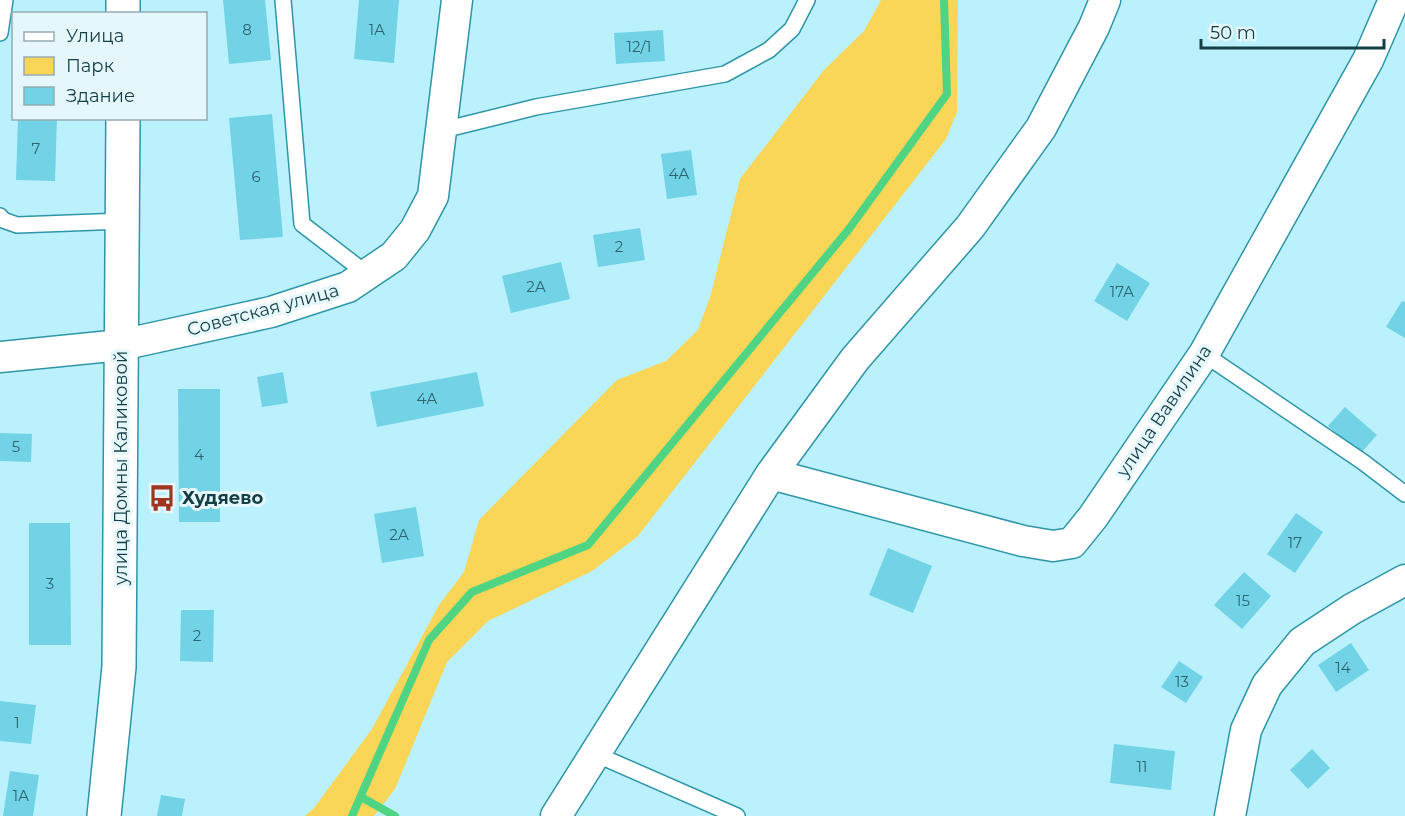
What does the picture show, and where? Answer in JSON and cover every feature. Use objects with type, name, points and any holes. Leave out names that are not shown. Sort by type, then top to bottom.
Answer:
[{"type":"main road","name":"улица Домны Каликовой","points":[[104,816],[119,667],[123,120]]},
{"type":"street","name":"Советская улица","points":[[0,357],[122,345],[271,312],[348,287],[394,256],[415,230],[433,196],[443,130],[457,0]]},
{"type":"street","points":[[556,816],[593,753],[771,474],[855,359],[970,226],[1041,129],[1094,27],[1105,0]]},
{"type":"street","name":"улица Вавилина","points":[[771,474],[1023,541],[1053,546],[1072,543],[1093,518],[1204,354],[1368,60],[1394,0]]},
{"type":"street","points":[[1230,816],[1246,730],[1267,685],[1302,642],[1352,609],[1405,580]]},
{"type":"lane","points":[[0,33],[5,0]]},
{"type":"lane","points":[[284,0],[302,224],[367,274]]},
{"type":"lane","points":[[443,130],[536,107],[725,74],[769,50],[792,29],[807,0]]},
{"type":"lane","points":[[0,216],[3,220],[17,225],[123,221]]},
{"type":"lane","points":[[1204,354],[1363,462],[1405,494]]},
{"type":"lane","points":[[593,753],[737,816]]},
{"type":"green space","points":[[881,0],[958,0],[957,112],[946,139],[637,537],[592,571],[488,621],[447,662],[395,789],[374,816],[305,816],[314,808],[372,729],[439,605],[464,572],[479,520],[617,380],[666,361],[698,330],[711,294],[740,179],[824,70],[864,31]]},
{"type":"building","points":[[223,0],[265,0],[271,60],[229,64]]},
{"type":"building","points":[[359,0],[399,0],[394,63],[354,59]]},
{"type":"building","points":[[663,30],[665,61],[616,64],[614,33]]},
{"type":"building","points":[[272,114],[283,237],[240,240],[229,118]]},
{"type":"building","points":[[18,120],[57,120],[55,181],[16,180]]},
{"type":"building","points":[[691,150],[697,195],[667,199],[661,154]]},
{"type":"building","points":[[640,228],[645,260],[598,267],[593,235]]},
{"type":"building","points":[[561,262],[570,299],[511,313],[502,276]]},
{"type":"building","points":[[1117,263],[1150,283],[1127,321],[1094,301]]},
{"type":"building","points":[[1402,301],[1405,302],[1405,338],[1386,327]]},
{"type":"building","points":[[283,372],[288,403],[262,407],[257,377]]},
{"type":"building","points":[[477,372],[484,406],[377,427],[370,392]]},
{"type":"building","points":[[178,389],[220,389],[220,522],[179,522]]},
{"type":"building","points":[[1345,407],[1377,435],[1360,454],[1328,426]]},
{"type":"building","points":[[0,433],[32,434],[31,462],[0,461]]},
{"type":"building","points":[[416,507],[424,556],[382,563],[374,514]]},
{"type":"building","points":[[1296,513],[1323,532],[1295,573],[1267,554]]},
{"type":"building","points":[[29,523],[70,523],[71,645],[29,645]]},
{"type":"building","points":[[888,548],[932,566],[913,613],[869,595]]},
{"type":"building","points":[[1244,572],[1271,596],[1242,629],[1214,605]]},
{"type":"building","points":[[181,610],[214,610],[213,662],[180,661]]},
{"type":"building","points":[[1351,643],[1369,670],[1336,692],[1318,665]]},
{"type":"building","points":[[1179,661],[1203,677],[1186,703],[1161,687]]},
{"type":"building","points":[[0,701],[36,705],[31,744],[0,741]]},
{"type":"building","points":[[1114,744],[1175,751],[1171,790],[1110,783]]},
{"type":"building","points":[[1312,749],[1330,768],[1308,789],[1290,770]]},
{"type":"building","points":[[10,771],[39,775],[33,816],[3,816]]},
{"type":"building","points":[[161,795],[185,799],[182,816],[157,816]]},
{"type":"waterway","points":[[352,816],[429,640],[472,592],[588,545],[849,229],[947,94],[944,0]]},
{"type":"waterway","points":[[361,797],[395,816]]},
{"type":"place","name":"Худяево","points":[[162,498]]}]
